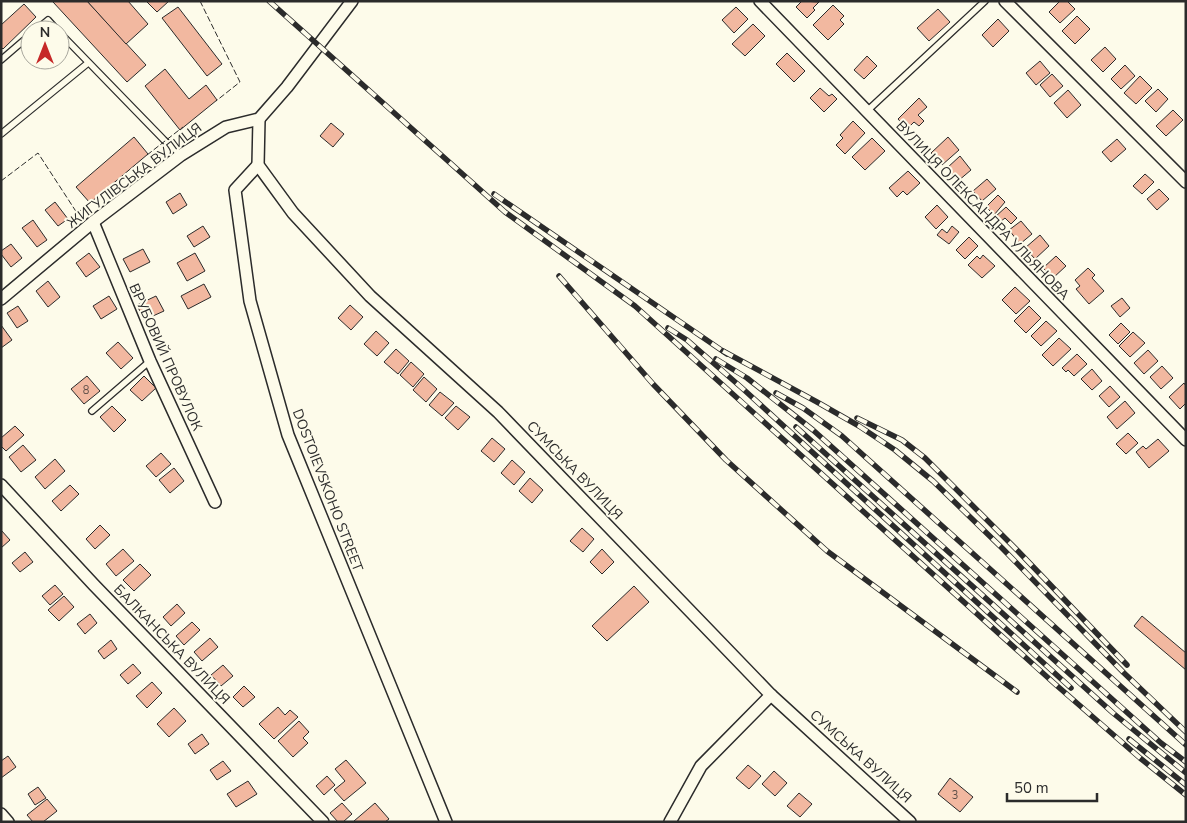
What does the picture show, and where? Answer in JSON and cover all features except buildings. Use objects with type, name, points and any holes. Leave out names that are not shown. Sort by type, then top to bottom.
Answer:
[{"type":"street","points":[[258,164],[259,119],[287,86],[352,1]]},
{"type":"street","name":"ВУЛИЦЯ ОЛЕКСАНДРА УЛЬЯНОВА","points":[[760,1],[1186,440]]},
{"type":"street","points":[[1005,1],[1186,182]]},
{"type":"street","name":"ЖИГУЛІВСЬКА ВУЛИЦЯ","points":[[1,298],[93,222],[181,155],[226,127],[259,119]]},
{"type":"street","name":"СУМСЬКА ВУЛИЦЯ","points":[[258,164],[293,213],[370,296],[498,412],[771,694],[910,822]]},
{"type":"street","name":"DOSTOIEVSKOHO STREET","points":[[258,164],[235,190],[250,301],[285,425],[446,822]]},
{"type":"street","name":"ВРУБОВИЙ ПРОВУЛОК","points":[[93,222],[150,361],[215,502]]},
{"type":"street","name":"БАЛКАНСЬКА ВУЛИЦЯ","points":[[1,486],[323,822]]},
{"type":"street","points":[[670,822],[701,766],[771,694]]},
{"type":"street","points":[[1,814],[8,822]]},
{"type":"lane","points":[[866,112],[985,1]]},
{"type":"lane","points":[[1,60],[20,44]]},
{"type":"lane","points":[[70,44],[181,155]]},
{"type":"lane","points":[[1,134],[88,63]]},
{"type":"lane","points":[[92,411],[150,361]]},
{"type":"railway","points":[[269,1],[505,212],[635,306],[1055,684],[1140,758],[1186,795]]},
{"type":"railway","points":[[494,194],[727,354]]},
{"type":"railway","points":[[559,276],[653,384],[726,460],[827,551],[1017,692]]},
{"type":"railway","points":[[668,328],[687,340],[742,388],[1071,688]]},
{"type":"railway","points":[[723,351],[859,426],[895,450],[933,481],[1002,548],[1124,673],[1186,732]]},
{"type":"railway","points":[[716,359],[747,378],[813,430],[1161,743],[1186,762]]},
{"type":"railway","points":[[776,393],[803,408],[842,436],[1186,745]]},
{"type":"railway","points":[[857,418],[902,440],[925,458],[1018,551],[1127,665]]},
{"type":"railway","points":[[796,427],[1113,713],[1186,773]]},
{"type":"railway","points":[[1129,739],[1186,785]]},
{"type":"fence","points":[[200,1],[240,82],[216,101]]},
{"type":"fence","points":[[147,155],[183,127]]},
{"type":"fence","points":[[1,181],[38,153],[77,213],[92,202]]}]
